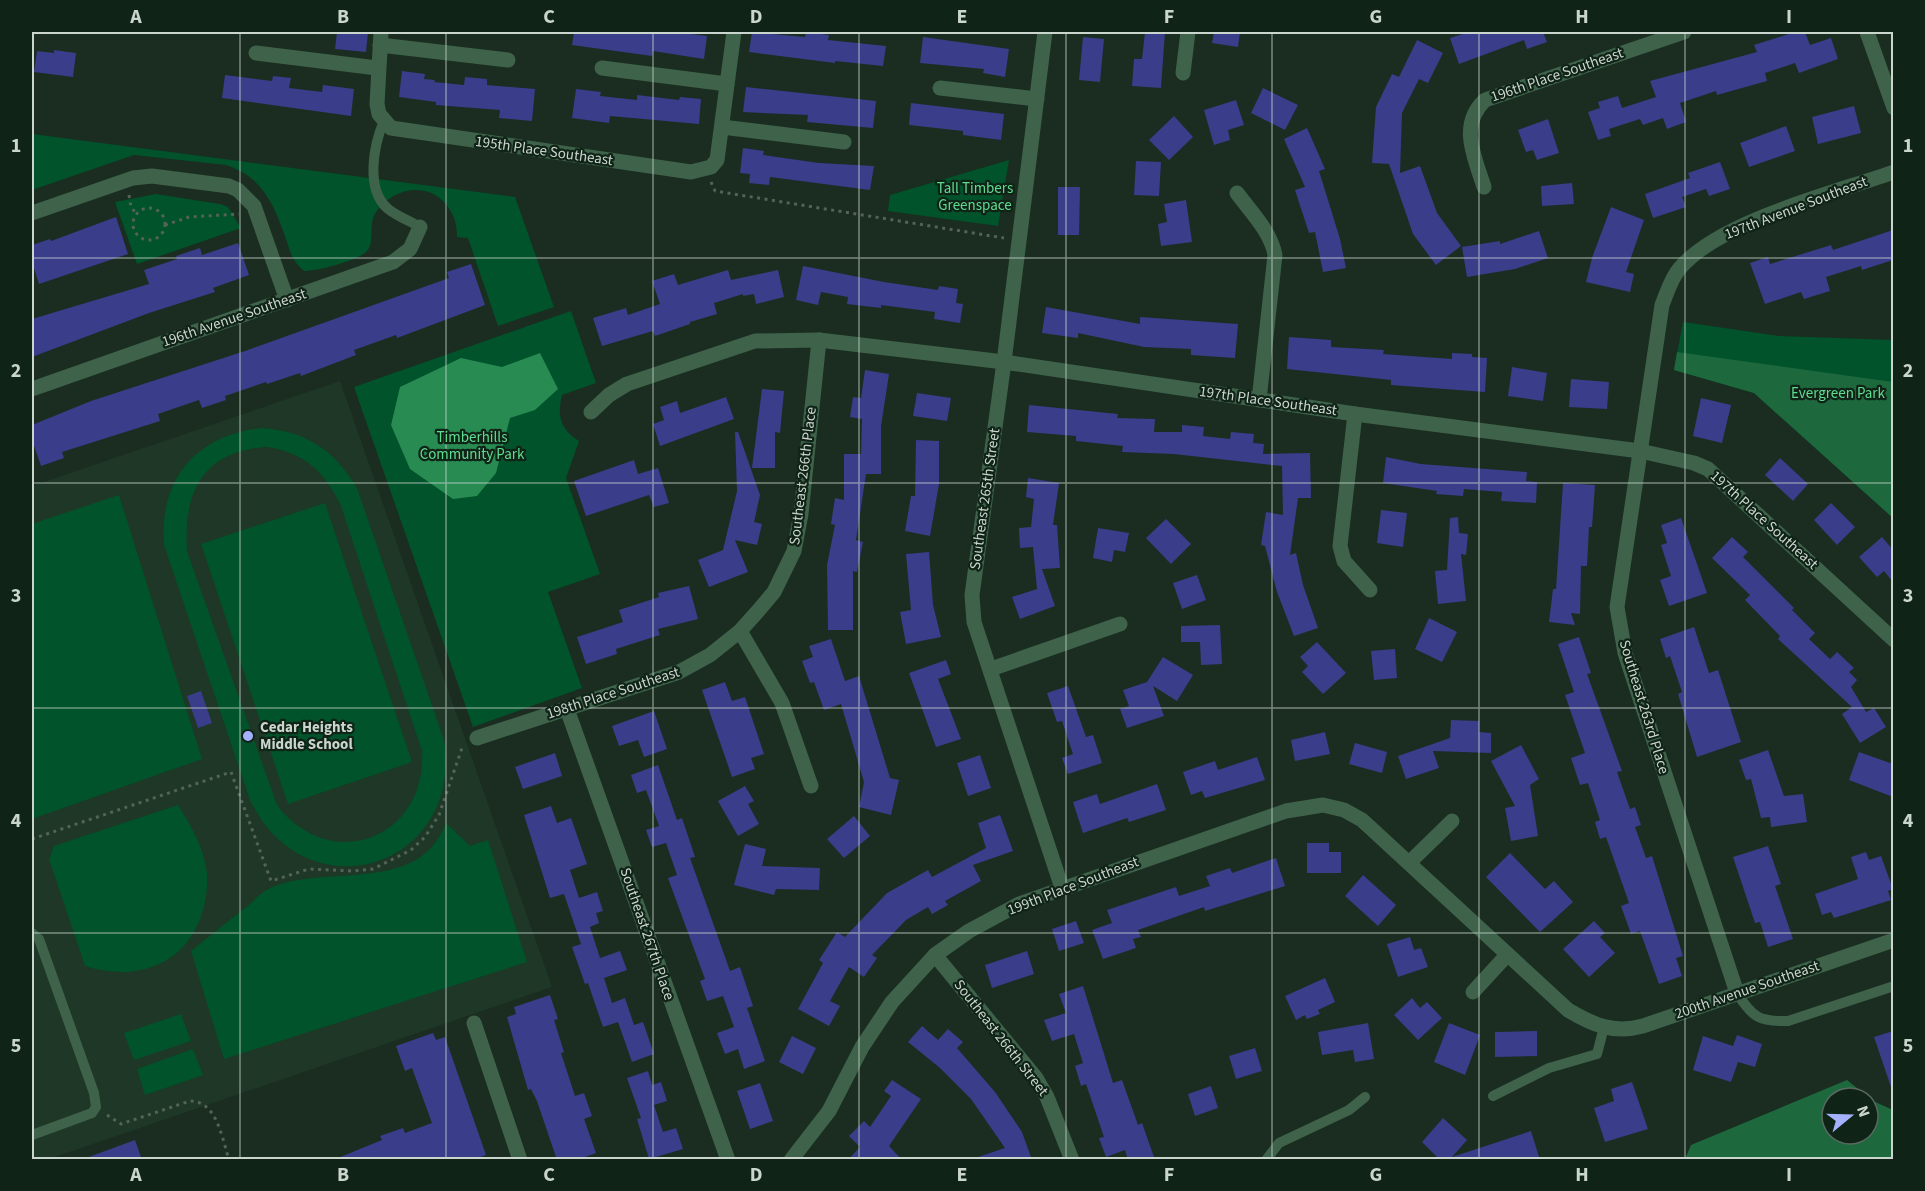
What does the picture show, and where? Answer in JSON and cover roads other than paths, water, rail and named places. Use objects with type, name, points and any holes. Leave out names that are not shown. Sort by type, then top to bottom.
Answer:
[{"type":"street","points":[[734,32],[722,127],[844,142]]},
{"type":"street","name":"Southeast 265th Street","points":[[1045,32],[972,595],[974,622],[1062,888]]},
{"type":"street","points":[[1183,73],[1188,32]]},
{"type":"street","name":"196th Place Southeast","points":[[1484,187],[1470,143],[1469,130],[1478,107],[1485,100],[1684,32]]},
{"type":"street","points":[[1867,32],[1893,108]]},
{"type":"street","points":[[384,121],[377,104],[377,68],[381,38],[508,60]]},
{"type":"street","points":[[256,52],[377,68]]},
{"type":"street","points":[[602,68],[727,84]]},
{"type":"street","points":[[940,88],[1037,99]]},
{"type":"street","name":"195th Place Southeast","points":[[384,121],[391,128],[399,131],[691,172],[706,169],[717,160],[722,127]]},
{"type":"street","name":"197th Avenue Southeast","points":[[1701,248],[1736,228],[1893,172]]},
{"type":"street","points":[[32,213],[124,180],[152,176],[229,186],[246,197],[255,209],[287,300]]},
{"type":"street","points":[[1237,194],[1266,232],[1273,244],[1275,255],[1259,400]]},
{"type":"street","name":"196th Avenue Southeast","points":[[32,389],[393,262],[410,249],[420,227]]},
{"type":"street","name":"Southeast 263rd Place","points":[[1701,248],[1678,269],[1662,305],[1617,607],[1625,653],[1737,993]]},
{"type":"street","name":"197th Place Southeast","points":[[591,412],[609,395],[627,384],[755,340],[819,340],[1004,362],[1354,414],[1640,451],[1694,463],[1708,469],[1893,640]]},
{"type":"street","name":"Southeast 266th Place","points":[[740,631],[774,592],[794,551],[801,514],[819,340]]},
{"type":"street","points":[[1354,414],[1340,546],[1344,561],[1370,590]]},
{"type":"street","points":[[991,669],[1120,624]]},
{"type":"street","points":[[740,631],[783,703],[811,786]]},
{"type":"street","name":"198th Place Southeast","points":[[477,738],[679,672],[710,655],[740,631]]},
{"type":"street","name":"Southeast 267th Place","points":[[567,709],[728,1160]]},
{"type":"street","name":"199th Place Southeast","points":[[791,1160],[829,1111],[879,1020],[935,955],[995,916],[1062,888],[1256,820],[1310,805],[1336,807],[1362,819],[1568,1010],[1601,1027]]},
{"type":"street","points":[[1410,862],[1452,821]]},
{"type":"street","name":"200th Avenue Southeast","points":[[1601,1027],[1632,1029],[1893,940]]},
{"type":"street","name":"Southeast 266th Street","points":[[935,955],[1036,1078],[1047,1097],[1072,1160]]},
{"type":"street","points":[[1473,992],[1507,955]]},
{"type":"street","points":[[474,1023],[520,1160]]},
{"type":"lane","points":[[384,121],[375,146],[377,191],[386,207],[420,227]]},
{"type":"lane","points":[[32,933],[39,939],[94,1093],[96,1107],[92,1113],[32,1135]]},
{"type":"lane","points":[[1737,993],[1750,1013],[1761,1019],[1788,1021],[1893,986]]},
{"type":"lane","points":[[1493,1096],[1548,1068],[1597,1054],[1601,1027]]},
{"type":"lane","points":[[1266,1160],[1279,1143],[1349,1110],[1365,1097]]},
{"type":"place","name":"Cedar Heights Middle School","points":[[248,736]]},
{"type":"park label","name":"Tall Timbers Greenspace","points":[[975,196]]},
{"type":"park label","name":"Evergreen Park","points":[[1838,393]]},
{"type":"park label","name":"Timberhills Community Park","points":[[472,446]]}]
